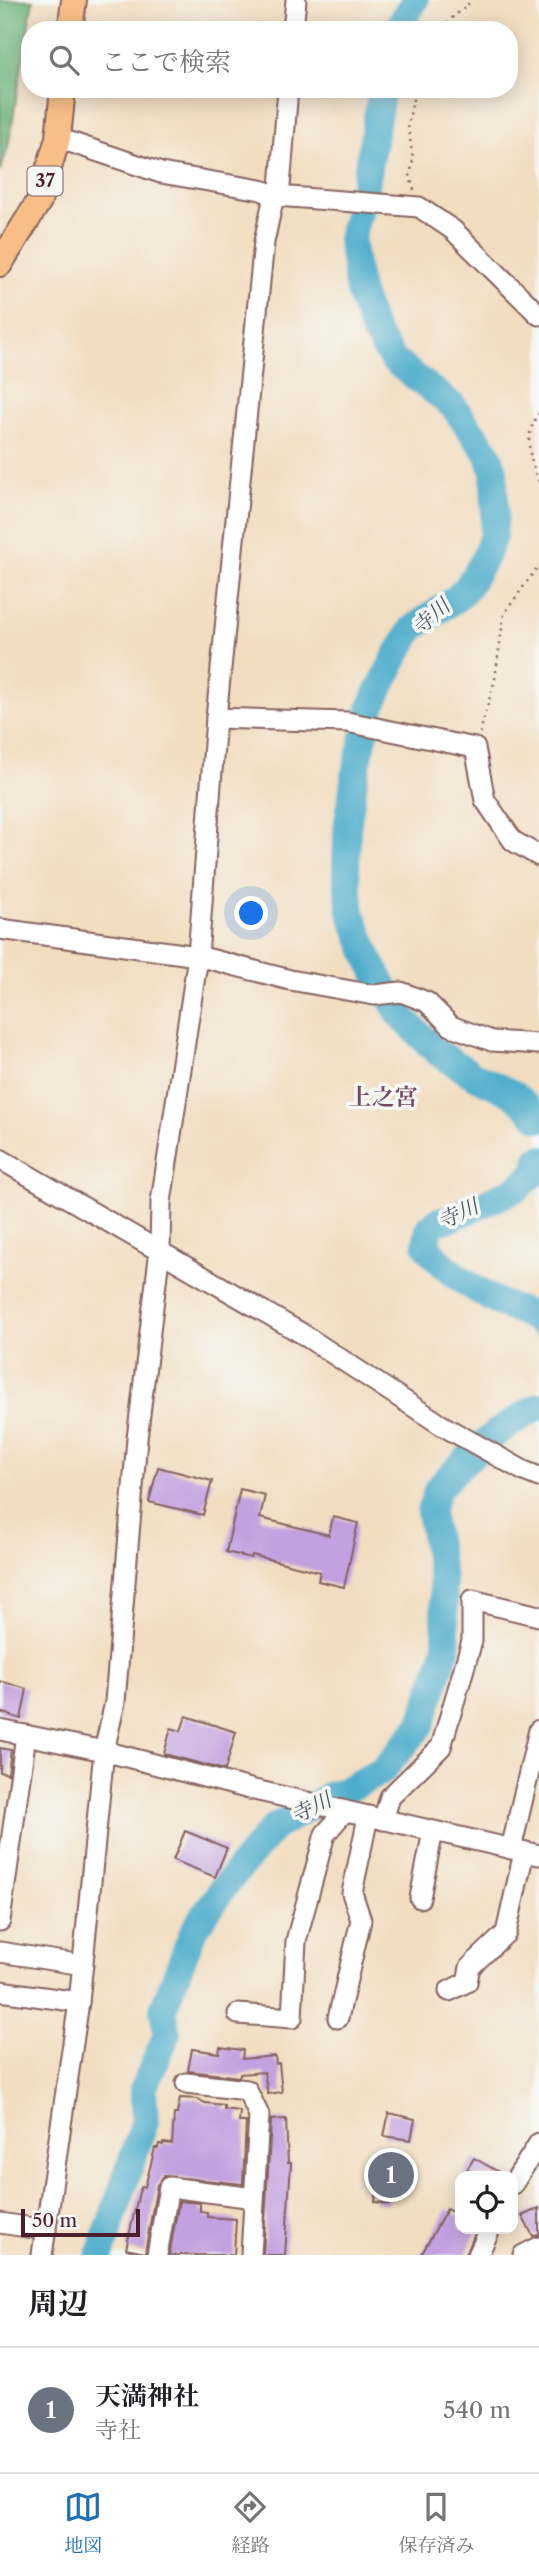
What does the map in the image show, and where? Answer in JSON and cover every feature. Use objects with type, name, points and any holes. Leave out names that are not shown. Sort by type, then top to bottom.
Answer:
[{"type":"main road","points":[[71,21],[74,0]]},
{"type":"main road","name":"37","points":[[0,264],[39,201],[58,138],[62,98]]},
{"type":"street","points":[[294,21],[296,0]]},
{"type":"street","points":[[42,2255],[79,2002],[104,1751],[115,1702],[136,1439],[160,1249],[161,1202],[198,956],[216,718],[264,242],[280,187],[287,98]]},
{"type":"street","points":[[58,138],[161,173],[261,190],[276,196],[409,206],[453,230],[539,315]]},
{"type":"street","points":[[216,718],[346,722],[475,748],[485,800],[513,841],[539,856]]},
{"type":"street","points":[[0,929],[198,956],[290,980],[374,995],[401,992],[426,1002],[451,1026],[492,1041],[539,1044]]},
{"type":"street","points":[[0,1158],[301,1333],[443,1426],[532,1474]]},
{"type":"street","points":[[338,2018],[361,1920],[352,1893],[376,1818],[390,1797],[441,1748],[472,1641],[472,1600],[539,1616]]},
{"type":"street","points":[[0,1730],[104,1751],[292,1799],[525,1852]]},
{"type":"street","points":[[0,1922],[26,1735]]},
{"type":"street","points":[[449,1991],[467,1982],[470,1967],[506,1933],[525,1852],[538,1737]]},
{"type":"street","points":[[238,2014],[292,2018],[296,1941],[325,1834],[345,1811]]},
{"type":"street","points":[[420,1898],[433,1831]]},
{"type":"street","points":[[0,1952],[83,1965]]},
{"type":"street","points":[[0,1991],[79,2002]]},
{"type":"street","points":[[186,2083],[247,2090],[259,2115],[251,2255]]},
{"type":"street","points":[[518,2176],[539,2143]]},
{"type":"street","points":[[157,2255],[169,2187],[254,2198]]},
{"type":"street","points":[[0,2223],[46,2230]]},
{"type":"street","points":[[478,2255],[488,2234]]},
{"type":"street","points":[[523,2255],[539,2246]]},
{"type":"path","points":[[448,21],[468,6],[470,0]]},
{"type":"path","points":[[409,206],[412,159],[408,125],[413,98]]},
{"type":"path","points":[[539,413],[530,428],[528,446],[539,482]]},
{"type":"path","points":[[475,748],[495,679],[504,614],[539,565]]},
{"type":"green space","points":[[0,0],[33,0],[29,21],[21,21],[21,71],[8,147],[0,172]]},
{"type":"building","points":[[158,1467],[212,1481],[203,1515],[149,1502]]},
{"type":"building","points":[[240,1489],[265,1495],[260,1518],[329,1535],[333,1517],[358,1523],[344,1587],[318,1581],[320,1572],[252,1555],[251,1558],[226,1552]]},
{"type":"building","points":[[0,1681],[27,1689],[21,1719],[0,1712]]},
{"type":"building","points":[[186,1716],[236,1732],[225,1770],[164,1754],[171,1728],[181,1731]]},
{"type":"building","points":[[0,1748],[11,1750],[8,1774],[0,1772]]},
{"type":"building","points":[[185,1831],[227,1848],[215,1877],[173,1860]]},
{"type":"building","points":[[220,2047],[243,2050],[242,2059],[275,2056],[276,2064],[279,2063],[282,2092],[268,2094],[264,2072],[240,2074],[239,2077],[188,2071],[192,2049],[219,2053]]},
{"type":"building","points":[[180,2098],[198,2099],[205,2103],[224,2105],[224,2109],[240,2111],[239,2122],[246,2122],[243,2184],[164,2176],[157,2185],[145,2253],[126,2249],[139,2192],[142,2186],[145,2187],[155,2148],[163,2143],[172,2144],[174,2114],[177,2114]]},
{"type":"building","points":[[389,2113],[415,2119],[411,2140],[384,2136]]},
{"type":"building","points":[[286,2119],[288,2163],[291,2163],[285,2255],[263,2255],[271,2120]]},
{"type":"building","points":[[474,2158],[497,2171],[466,2171]]},
{"type":"building","points":[[374,2169],[392,2172],[388,2204],[375,2202],[378,2182],[372,2181]]},
{"type":"building","points":[[179,2201],[200,2203],[200,2211],[207,2212],[207,2217],[236,2219],[234,2255],[169,2255]]},
{"type":"building","points":[[539,2208],[539,2235],[533,2236],[522,2216]]},
{"type":"building","points":[[447,2209],[455,2214],[455,2234],[475,2234],[466,2255],[421,2255]]},
{"type":"waterway","name":"寺川","points":[[402,21],[415,0]]},
{"type":"waterway","name":"寺川","points":[[380,98],[365,185],[351,239],[359,291],[374,331],[393,360],[453,406],[488,454],[494,471],[495,512],[493,536],[485,557],[468,586],[457,598],[413,628],[371,707],[355,774],[347,829],[346,872],[351,912],[371,963],[400,1015],[437,1052],[473,1075],[515,1095],[539,1118]]},
{"type":"waterway","name":"寺川","points":[[539,1159],[537,1171],[518,1188],[449,1219],[438,1221],[429,1228],[426,1244],[450,1271],[472,1287],[539,1322]]},
{"type":"waterway","name":"寺川","points":[[100,2255],[145,2121],[143,2089],[167,2034],[163,2009],[193,1932],[223,1888],[273,1828],[330,1795],[344,1791],[382,1771],[421,1725],[447,1647],[442,1578],[430,1512],[438,1488],[496,1433],[539,1406]]},
{"type":"place","name":"天満神社","points":[[391,2175]]},
{"type":"district","name":"上之宮","points":[[383,1097]]}]
